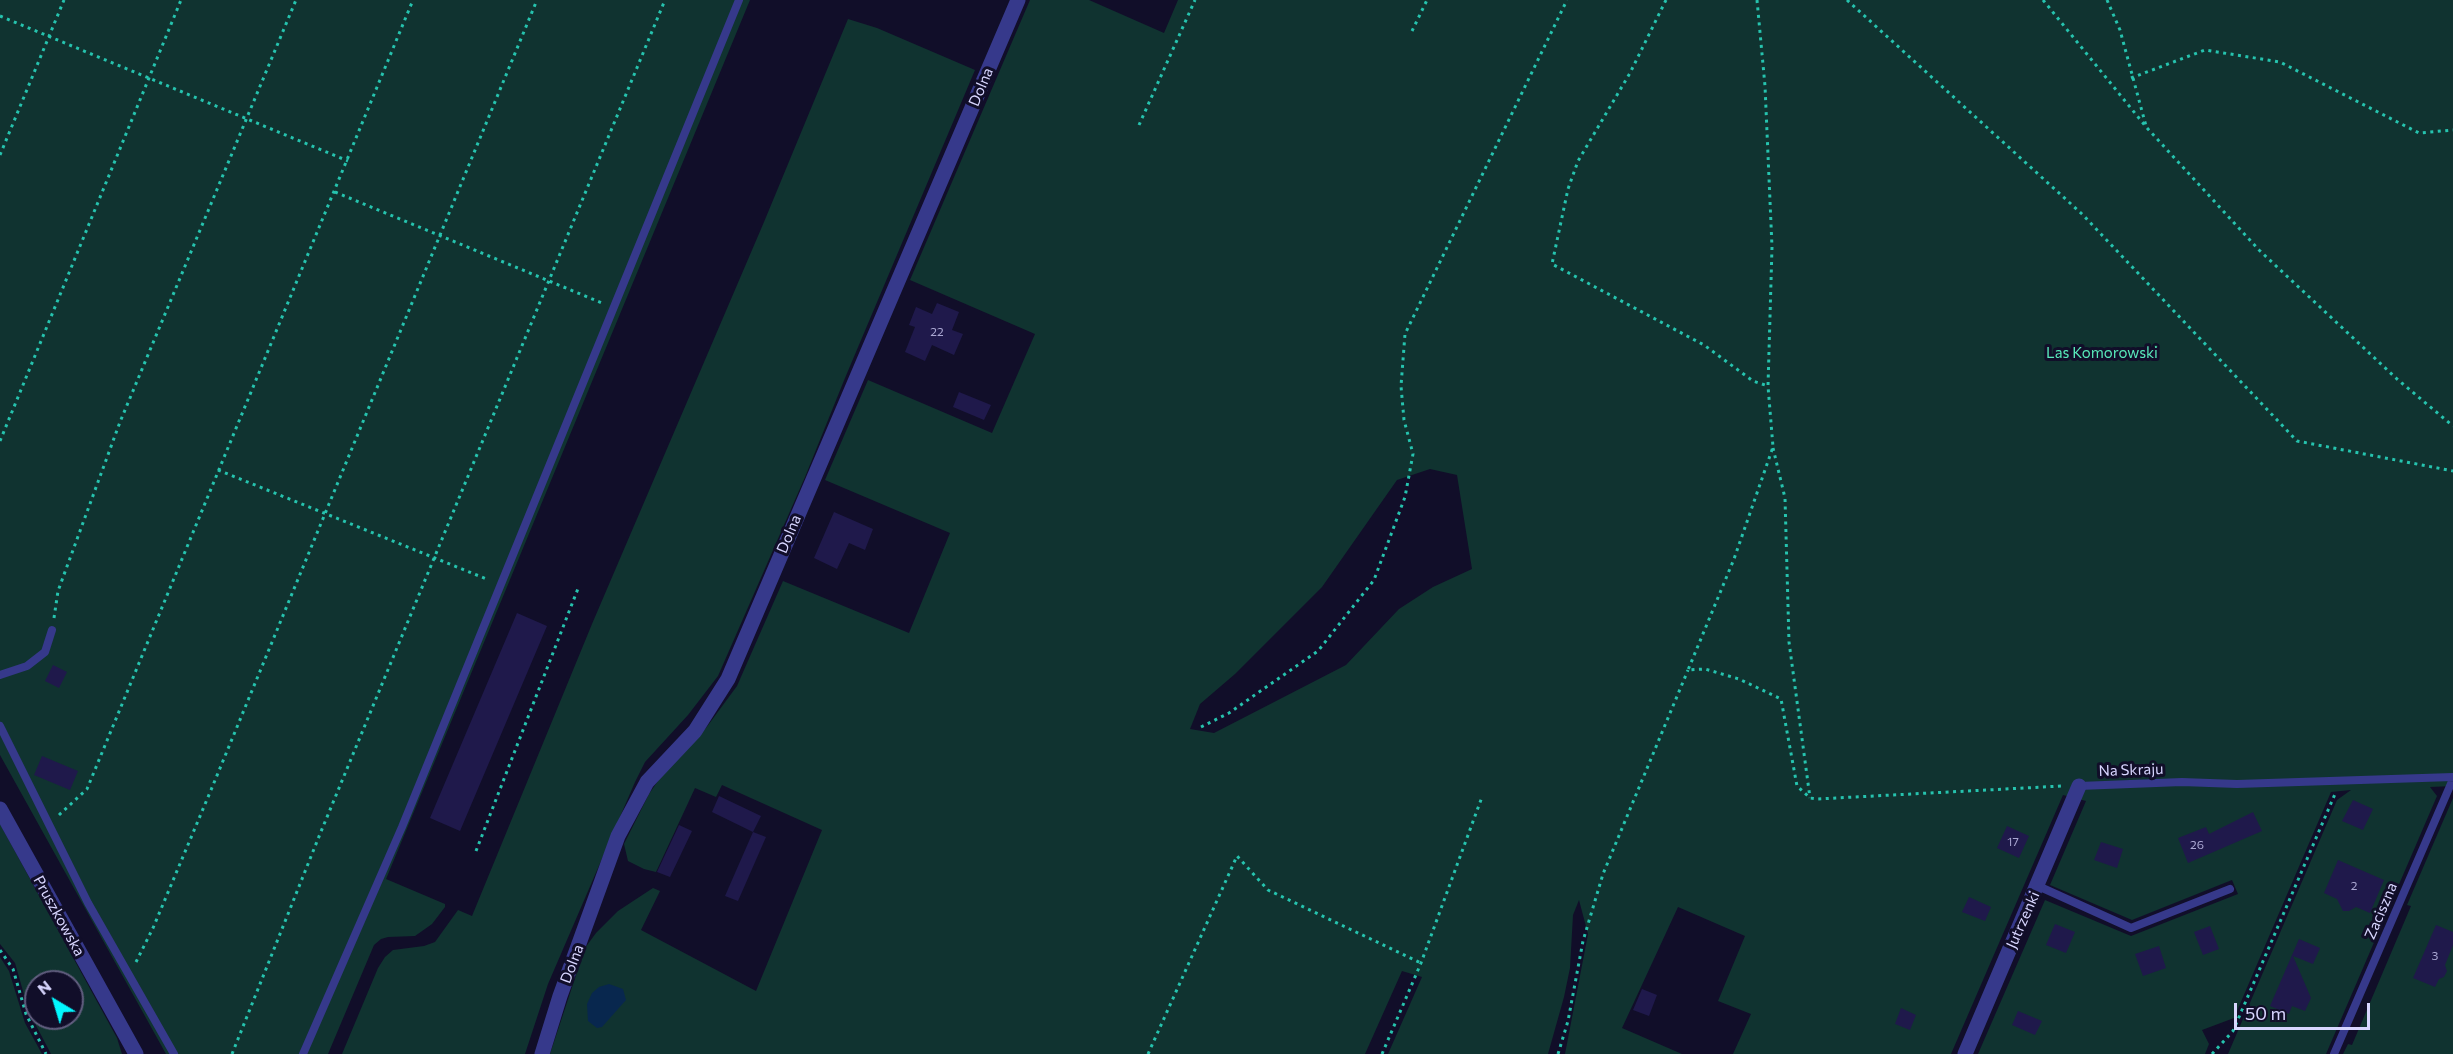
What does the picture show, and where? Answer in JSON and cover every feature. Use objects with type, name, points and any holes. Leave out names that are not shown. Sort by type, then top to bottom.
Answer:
[{"type":"street","name":"Dolna","points":[[542,1054],[560,996],[618,836],[647,782],[695,731],[728,679],[1018,0]]},
{"type":"street","name":"Jutrzenki","points":[[1965,1054],[2079,786]]},
{"type":"street","name":"Pruszkowska","points":[[0,809],[136,1054]]},
{"type":"lane","points":[[303,1054],[402,827],[739,0]]},
{"type":"lane","points":[[0,675],[27,666],[45,652],[52,630]]},
{"type":"lane","points":[[0,726],[88,903],[174,1054]]},
{"type":"lane","name":"Na Skraju","points":[[2079,786],[2453,778]]},
{"type":"lane","name":"Zaciszna","points":[[2334,1054],[2453,778]]},
{"type":"lane","points":[[2038,886],[2131,928],[2230,889]]},
{"type":"path","points":[[0,155],[64,0]]},
{"type":"path","points":[[0,441],[181,0]]},
{"type":"path","points":[[52,630],[58,591],[120,422],[296,0]]},
{"type":"path","points":[[48,822],[64,811],[87,789],[413,0]]},
{"type":"path","points":[[129,975],[166,896],[326,514],[537,0]]},
{"type":"path","points":[[232,1054],[320,834],[665,0]]},
{"type":"path","points":[[1139,125],[1195,0]]},
{"type":"path","points":[[1412,31],[1427,0]]},
{"type":"path","points":[[1201,727],[1229,713],[1318,651],[1374,580],[1406,497],[1413,454],[1404,420],[1401,386],[1405,334],[1567,0]]},
{"type":"path","points":[[1666,0],[1630,73],[1578,161],[1568,189],[1552,264],[1704,345],[1753,381],[1768,386]]},
{"type":"path","points":[[1757,0],[1765,86],[1772,247],[1768,386],[1773,447],[1785,498],[1789,642],[1810,798]]},
{"type":"path","points":[[1847,0],[2082,214],[2297,441],[2453,471]]},
{"type":"path","points":[[2043,0],[2146,128],[2259,250],[2397,379],[2453,426]]},
{"type":"path","points":[[2107,0],[2120,30],[2146,128]]},
{"type":"path","points":[[0,16],[348,161]]},
{"type":"path","points":[[2131,78],[2205,50],[2280,62],[2419,133],[2453,130]]},
{"type":"path","points":[[335,192],[612,308]]},
{"type":"path","points":[[1558,1054],[1568,1021],[1583,942],[1604,874],[1734,559],[1773,447]]},
{"type":"path","points":[[218,470],[500,585]]},
{"type":"path","points":[[476,851],[579,586]]},
{"type":"path","points":[[1688,670],[1705,669],[1739,679],[1781,699],[1797,786],[1810,798]]},
{"type":"path","points":[[2212,1054],[2233,1032],[2342,781]]},
{"type":"path","name":"Na Skraju","points":[[1810,798],[2079,786]]},
{"type":"path","points":[[1382,1054],[1421,963],[1482,797]]},
{"type":"path","points":[[1148,1054],[1237,856],[1268,890],[1421,963]]},
{"type":"path","points":[[0,950],[13,969],[26,1014],[46,1054]]},
{"type":"green space","points":[[0,0],[750,0],[386,879],[445,904],[445,907],[432,924],[415,936],[388,937],[374,945],[328,1054],[166,1054],[0,755]]},
{"type":"green space","name":"Las Komorowski","points":[[1030,0],[1089,0],[1164,33],[1178,0],[2453,0],[2453,786],[2430,787],[2437,796],[2326,1054],[2228,1054],[2337,800],[2351,790],[2331,792],[2234,1018],[2202,1030],[2209,1044],[2205,1054],[1978,1054],[2045,900],[2131,936],[2238,894],[2232,880],[2132,920],[2050,885],[2086,801],[2063,795],[1951,1054],[1733,1054],[1751,1014],[1718,1001],[1745,936],[1678,907],[1622,1028],[1682,1054],[1565,1054],[1588,934],[1579,900],[1573,915],[1570,968],[1548,1054],[1388,1054],[1422,977],[1402,971],[1365,1054],[550,1054],[585,948],[618,911],[653,888],[660,891],[641,930],[756,991],[822,830],[722,785],[716,797],[695,788],[656,872],[628,861],[624,844],[649,794],[660,778],[706,728],[737,686],[783,581],[909,633],[950,533],[825,480],[868,380],[992,433],[1035,334],[910,280]],"holes":[[[1430,469],[1457,475],[1472,569],[1433,587],[1399,609],[1346,665],[1214,733],[1190,729],[1200,704],[1235,674],[1322,587],[1397,480]]]},
{"type":"green space","points":[[848,19],[877,28],[975,70],[805,477],[718,676],[688,715],[645,762],[548,984],[525,1054],[342,1054],[378,968],[385,957],[393,950],[424,946],[435,942],[458,910],[472,916],[592,624]]},
{"type":"green space","points":[[2453,798],[2453,1054],[2343,1054],[2348,1044],[2352,1045],[2411,906],[2407,905]]},
{"type":"green space","points":[[0,824],[80,970],[24,970],[24,994],[15,963],[0,944]]},
{"type":"green space","points":[[0,957],[9,971],[24,1020],[24,1030],[29,1030],[42,1054],[0,1054]]},
{"type":"green space","points":[[84,978],[117,1038],[122,1054],[51,1054],[38,1030],[84,1030]]},
{"type":"water","points":[[609,984],[623,989],[626,1000],[602,1027],[597,1028],[588,1021],[587,1004],[592,993],[599,987]]},
{"type":"building","points":[[937,303],[959,312],[952,330],[963,334],[954,355],[932,345],[925,361],[905,352],[915,327],[909,325],[916,307],[932,314]]},
{"type":"building","points":[[959,392],[991,405],[984,420],[953,407]]},
{"type":"building","points":[[834,512],[873,529],[865,550],[849,543],[837,569],[814,558]]},
{"type":"building","points":[[517,613],[547,626],[460,831],[430,818]]},
{"type":"building","points":[[53,665],[67,672],[59,688],[45,681]]},
{"type":"building","points":[[42,756],[78,771],[70,790],[34,775]]},
{"type":"building","points":[[719,796],[761,816],[753,832],[712,812]]},
{"type":"building","points":[[2353,800],[2373,809],[2363,830],[2342,821]]},
{"type":"building","points":[[2253,812],[2262,831],[2188,863],[2178,838],[2206,827],[2209,834]]},
{"type":"building","points":[[679,825],[692,831],[670,877],[657,872]]},
{"type":"building","points":[[2007,826],[2029,836],[2019,858],[1997,848]]},
{"type":"building","points":[[753,832],[766,837],[738,901],[725,896]]},
{"type":"building","points":[[2101,842],[2123,849],[2117,868],[2094,860]]},
{"type":"building","points":[[2338,860],[2384,880],[2370,913],[2356,907],[2343,911],[2337,899],[2324,893]]},
{"type":"building","points":[[1969,897],[1991,907],[1985,921],[1962,912]]},
{"type":"building","points":[[2055,924],[2075,932],[2066,953],[2046,945]]},
{"type":"building","points":[[2436,925],[2453,932],[2453,945],[2445,965],[2447,971],[2435,987],[2413,978]]},
{"type":"building","points":[[2210,926],[2219,949],[2203,955],[2194,932]]},
{"type":"building","points":[[2299,939],[2320,948],[2313,964],[2293,956],[2311,998],[2305,1011],[2292,1006],[2289,1014],[2270,1006]]},
{"type":"building","points":[[2159,946],[2166,968],[2143,976],[2135,954]]},
{"type":"building","points":[[1642,989],[1657,995],[1649,1016],[1633,1010]]},
{"type":"building","points":[[1901,1008],[1916,1015],[1910,1030],[1895,1024]]},
{"type":"building","points":[[2018,1011],[2042,1021],[2035,1035],[2012,1025]]}]
